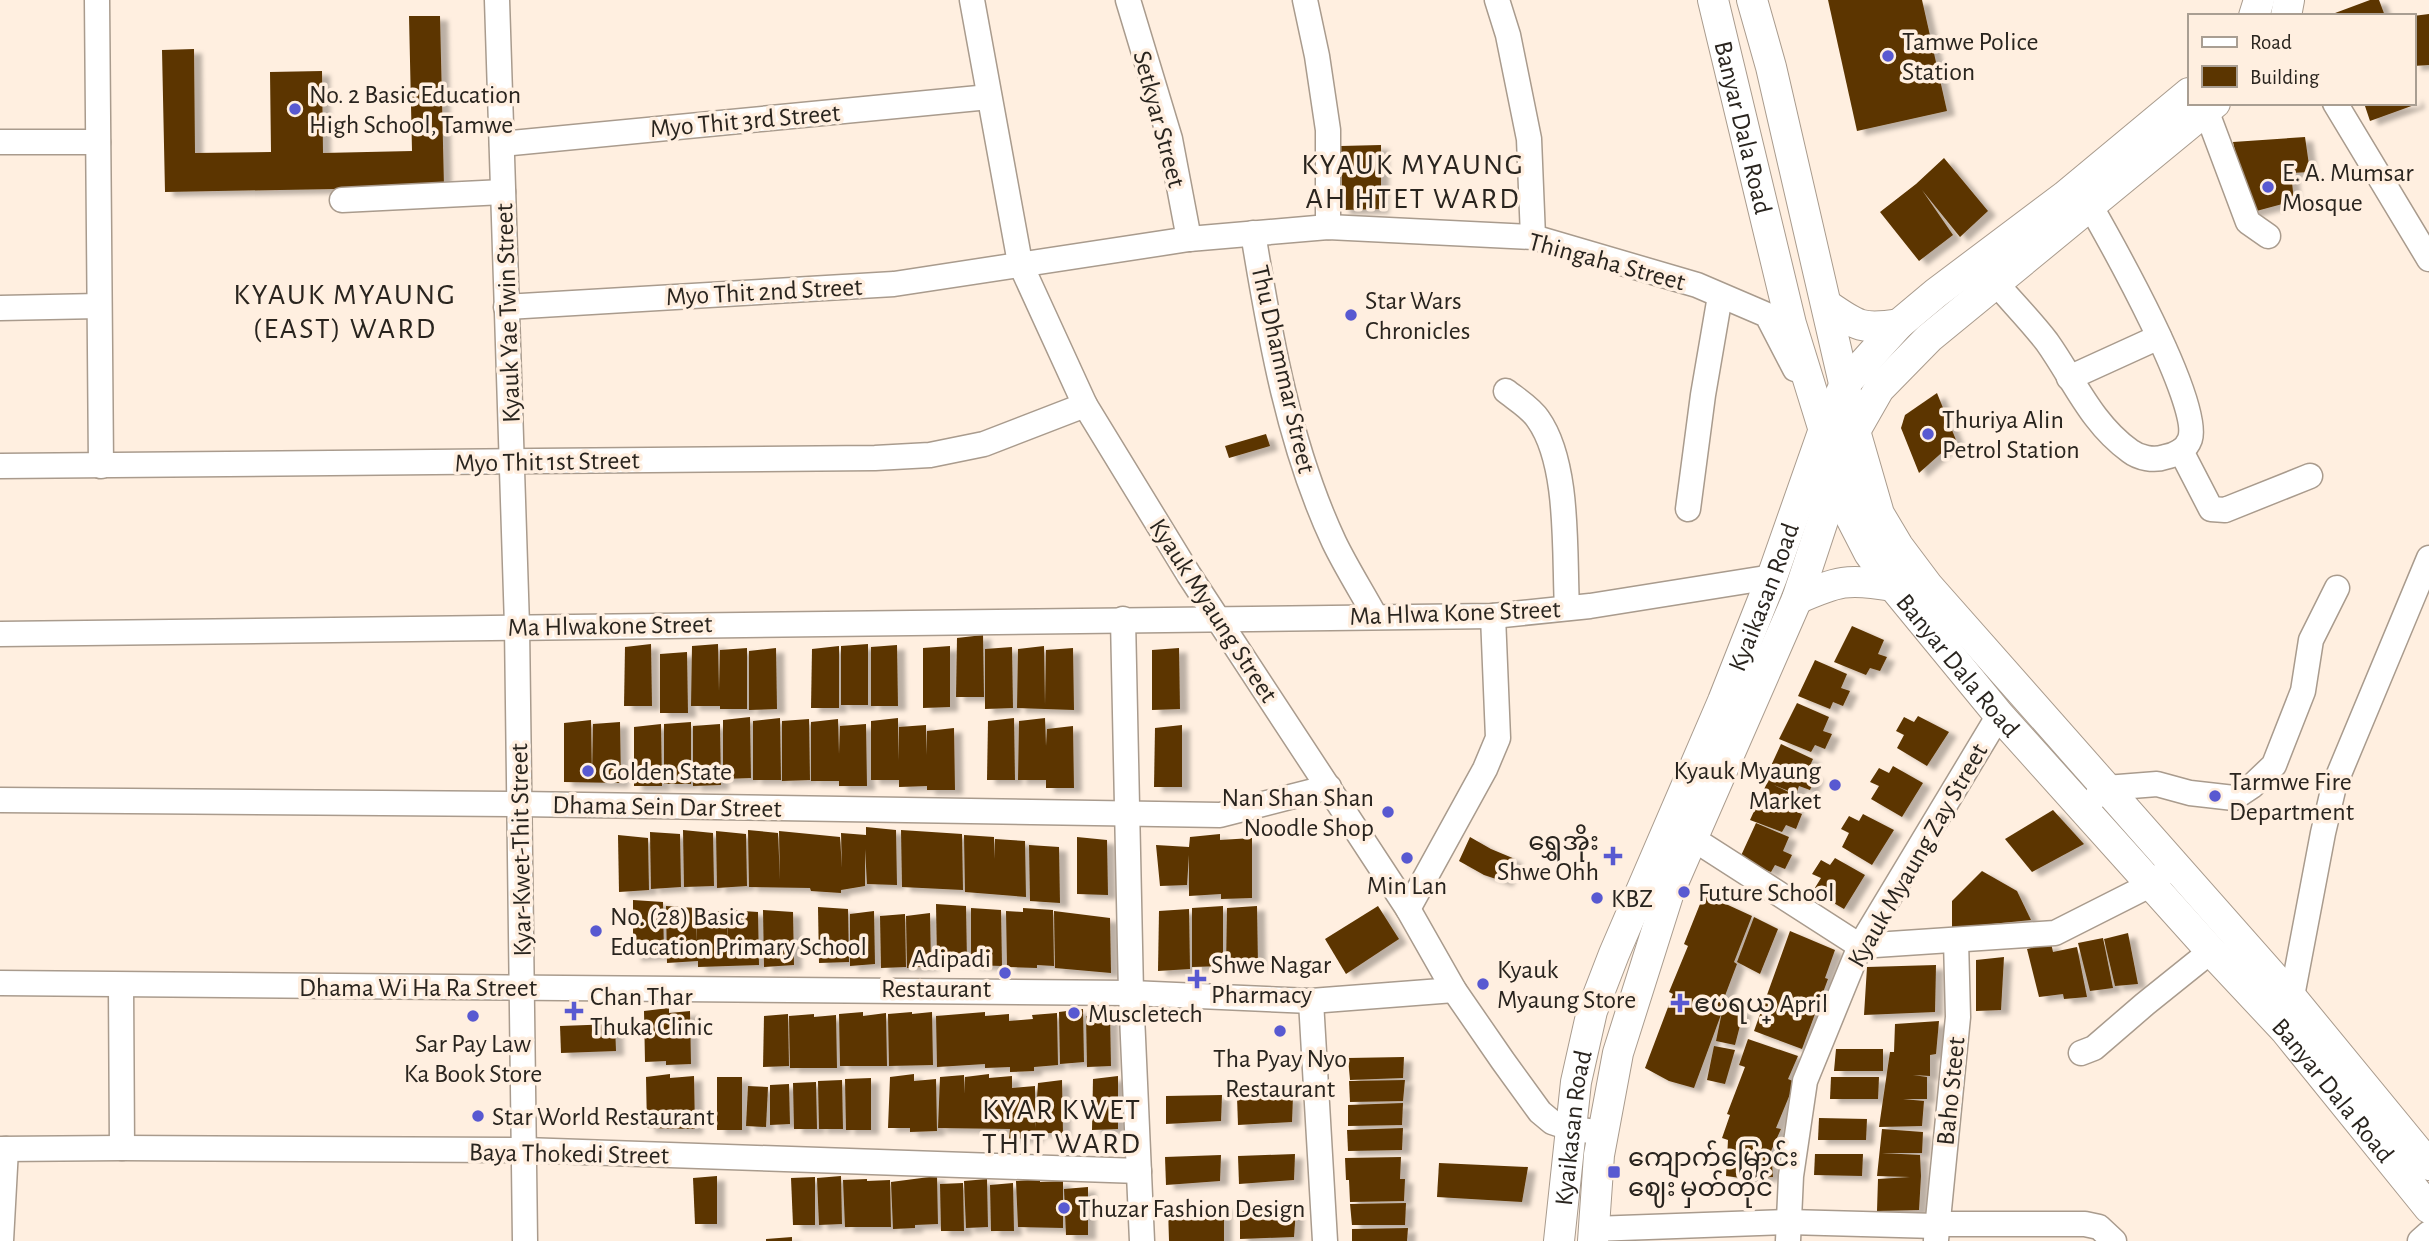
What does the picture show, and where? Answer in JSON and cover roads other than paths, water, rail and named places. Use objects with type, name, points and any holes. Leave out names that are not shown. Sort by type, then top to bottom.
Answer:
[{"type":"main road","name":"Banyar Dala Road","points":[[1713,0],[1791,324],[1852,518],[1869,553],[1892,586],[1999,715],[2083,808],[2163,874],[2292,998],[2429,1165]]},
{"type":"main road","name":"Banyar Dala Road","points":[[1752,0],[1771,67],[1855,432],[1879,514],[1898,547],[1928,586],[2106,788],[2211,951],[2285,1030],[2429,1208]]},
{"type":"main road","name":"Kyaikasan Road","points":[[1559,1241],[1576,1082],[1597,1000],[1614,954],[1723,701],[1772,577],[1823,432],[1844,384],[1899,324],[1936,293],[2065,196],[2200,105]]},
{"type":"main road","name":"Kyaikasan Road","points":[[1593,1235],[1602,1133],[1618,1053],[1668,892],[1797,599],[1855,432],[1880,389],[1929,338],[2091,207],[2201,105]]},
{"type":"main road","points":[[1827,306],[1854,324],[1873,328],[1899,324]]},
{"type":"main road","points":[[1797,599],[1834,583],[1861,580],[1892,586]]},
{"type":"main road","points":[[2019,737],[2043,716]]},
{"type":"street","points":[[97,0],[101,466]]},
{"type":"street","name":"Kyauk Yae Twin Street","points":[[497,0],[517,626]]},
{"type":"street","name":"Kyauk Myaung Street","points":[[972,0],[1020,264],[1085,405],[1189,575],[1408,909],[1454,990],[1540,1112],[1552,1122],[1602,1133]]},
{"type":"street","name":"Setkyar Street","points":[[1128,0],[1170,139],[1189,239]]},
{"type":"street","points":[[1305,0],[1328,130],[1328,227]]},
{"type":"street","points":[[1497,0],[1508,35],[1529,139],[1533,237]]},
{"type":"street","name":"Myo Thit 3rd Street","points":[[502,144],[989,97]]},
{"type":"street","points":[[2205,105],[2248,222],[2268,236]]},
{"type":"street","points":[[2336,105],[2429,259]]},
{"type":"street","points":[[0,142],[98,142]]},
{"type":"street","points":[[342,200],[503,192]]},
{"type":"street","points":[[1995,282],[2046,342],[2097,422],[2132,453],[2156,460],[2180,451],[2190,439],[2190,415],[2159,337],[2091,207]]},
{"type":"street","name":"Thingaha Street","points":[[1020,264],[1189,239],[1328,227],[1533,237],[1697,285],[1767,315],[1823,432]]},
{"type":"street","name":"Thu Dhammar Street","points":[[1253,233],[1281,383],[1308,478],[1334,542],[1375,616]]},
{"type":"street","name":"Myo Thit 2nd Street","points":[[506,307],[894,284],[1020,264]]},
{"type":"street","points":[[1688,509],[1703,395],[1720,296]]},
{"type":"street","points":[[0,308],[99,306]]},
{"type":"street","points":[[2069,378],[2159,337]]},
{"type":"street","points":[[1506,391],[1537,417],[1554,449],[1562,496],[1567,608]]},
{"type":"street","name":"Myo Thit 1st Street","points":[[0,466],[930,455],[984,444],[1085,405]]},
{"type":"street","points":[[2180,451],[2211,509],[2225,510],[2310,476]]},
{"type":"street","points":[[2285,1030],[2334,786],[2429,558]]},
{"type":"street","name":"Ma Hlwa Kone Street","points":[[1219,620],[1493,616],[1567,608],[1772,577]]},
{"type":"street","points":[[2083,808],[2106,788],[2157,783],[2190,793],[2234,798],[2252,786],[2274,765],[2304,691],[2311,640],[2337,588]]},
{"type":"street","points":[[1408,909],[1479,780],[1498,738],[1493,616]]},
{"type":"street","points":[[1123,619],[1129,815],[1130,993],[1142,1241]]},
{"type":"street","name":"Ma Hlwakone Street","points":[[0,634],[1123,619],[1219,620]]},
{"type":"street","name":"Kyar-Kwet-Thit Street","points":[[517,626],[525,1241]]},
{"type":"street","name":"Kyauk Myaung Zay Street","points":[[1788,1232],[1791,1176],[1805,1082],[1860,946],[1999,715]]},
{"type":"street","name":"Dhama Sein Dar Street","points":[[0,800],[519,804],[1220,815],[1329,787]]},
{"type":"street","points":[[1692,838],[1860,946],[2056,933],[2163,874]]},
{"type":"street","name":"Baho Steet","points":[[1936,1234],[1958,1017],[1956,940]]},
{"type":"street","points":[[2081,1053],[2094,1048],[2211,951]]},
{"type":"street","name":"Dhama Wi Ha Ra Street","points":[[0,984],[1130,993],[1311,1001],[1454,990]]},
{"type":"street","points":[[121,985],[122,1148]]},
{"type":"street","points":[[1311,1001],[1325,1241]]},
{"type":"street","points":[[2,1241],[3,1149]]},
{"type":"street","name":"Baya Thokedi Street","points":[[3,1149],[524,1150],[1139,1171]]},
{"type":"street","points":[[1593,1235],[1788,1232],[1936,1234],[1945,1224],[2084,1232],[2099,1227],[2114,1241]]},
{"type":"street","points":[[2420,1241],[2429,1233]]},
{"type":"place","name":"Tamwe Police Station","points":[[1888,56]]},
{"type":"place","name":"No. 2 Basic Education High School, Tamwe","points":[[295,109]]},
{"type":"place","name":"E. A. Mumsar Mosque","points":[[2268,187]]},
{"type":"place","name":"Star Wars Chronicles","points":[[1351,315]]},
{"type":"place","name":"Thuriya Alin Petrol Station","points":[[1928,434]]},
{"type":"place","name":"Golden State","points":[[588,771]]},
{"type":"place","name":"Kyauk Myaung Market","points":[[1835,785]]},
{"type":"place","name":"Tarmwe Fire Department","points":[[2215,796]]},
{"type":"place","name":"Nan Shan Shan Noodle Shop","points":[[1388,812]]},
{"type":"place","name":"ရွှေအိုး Shwe Ohh","points":[[1613,856]]},
{"type":"place","name":"Min Lan","points":[[1407,858]]},
{"type":"place","name":"Future School","points":[[1684,892]]},
{"type":"place","name":"KBZ","points":[[1597,898]]},
{"type":"place","name":"No. (28) Basic Education Primary School","points":[[596,931]]},
{"type":"place","name":"Adipadi Restaurant","points":[[1005,973]]},
{"type":"place","name":"Shwe Nagar Pharmacy","points":[[1197,979]]},
{"type":"place","name":"Kyauk Myaung Store","points":[[1483,984]]},
{"type":"place","name":"ဧပရယ္ April","points":[[1680,1003]]},
{"type":"place","name":"Chan Thar Thuka Clinic","points":[[574,1011]]},
{"type":"place","name":"Muscletech","points":[[1074,1013]]},
{"type":"place","name":"Sar Pay Law Ka Book Store","points":[[473,1016]]},
{"type":"place","name":"Tha Pyay Nyo Restaurant","points":[[1280,1031]]},
{"type":"place","name":"Star World Restaurant","points":[[478,1116]]},
{"type":"place","name":"ကျောက်မြောင်း ဈေး မှတ်တိုင်","points":[[1614,1172]]},
{"type":"place","name":"Thuzar Fashion Design","points":[[1064,1208]]},
{"type":"district","name":"KYAUK MYAUNG AH HTET WARD","points":[[1413,181]]},
{"type":"district","name":"KYAUK MYAUNG (EAST) WARD","points":[[345,311]]},
{"type":"district","name":"KYAR KWET THIT WARD","points":[[1062,1126]]}]
